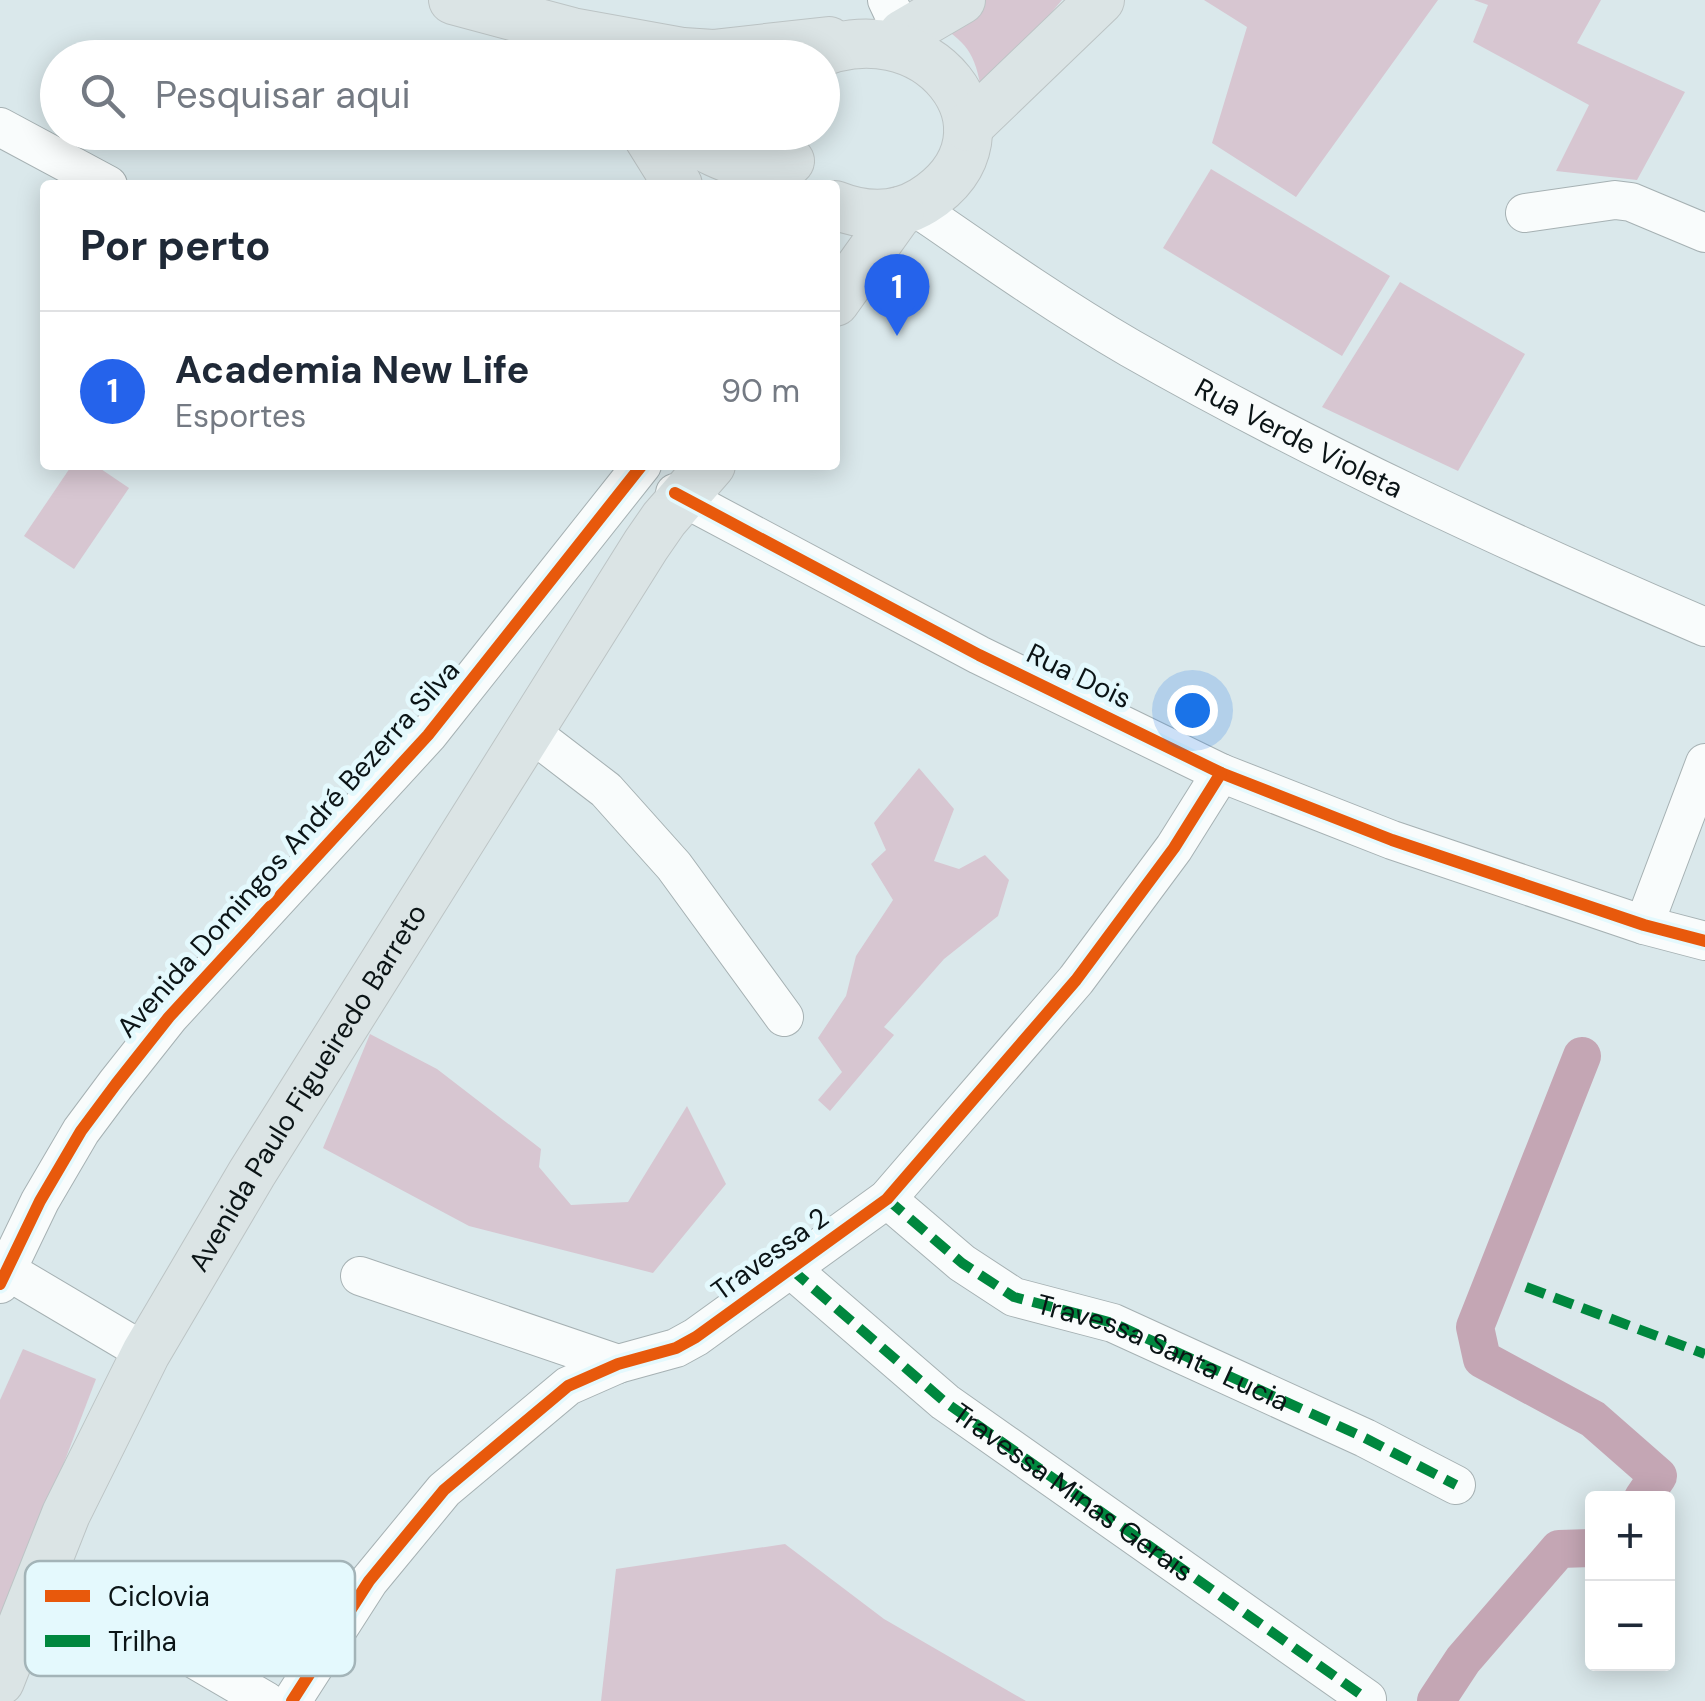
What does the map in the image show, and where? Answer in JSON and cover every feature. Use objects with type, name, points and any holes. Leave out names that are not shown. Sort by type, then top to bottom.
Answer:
[{"type":"main road","points":[[436,0],[505,40]]},
{"type":"main road","points":[[453,0],[616,40]]},
{"type":"main road","points":[[840,40],[895,17],[962,0]]},
{"type":"main road","points":[[968,127],[1100,0]]},
{"type":"main road","points":[[840,296],[907,209],[935,193],[964,152],[968,127],[965,97],[952,69],[895,17]]},
{"type":"main road","points":[[656,150],[675,180]]},
{"type":"main road","points":[[710,150],[749,164],[794,167]]},
{"type":"main road","points":[[840,206],[865,214],[907,209]]},
{"type":"main road","name":"Avenida Paulo Figueiredo Barreto","points":[[46,1561],[90,1462],[146,1353],[252,1173],[529,731],[665,480]]},
{"type":"main road","name":"Avenida Paulo Figueiredo Barreto","points":[[0,1681],[25,1615]]},
{"type":"street","points":[[0,128],[40,149]]},
{"type":"street","points":[[42,150],[99,180]]},
{"type":"street","points":[[1525,213],[1615,200],[1631,202],[1705,233]]},
{"type":"street","name":"Rua Verde Violeta","points":[[907,209],[1129,347],[1306,442],[1510,543],[1705,626]]},
{"type":"street","name":"Rua Dois","points":[[665,480],[979,655],[1221,773],[1392,840],[1644,925],[1705,941]]},
{"type":"street","name":"Avenida Domingos André Bezerra Silva","points":[[3,1278],[81,1131],[169,1017],[665,480]]},
{"type":"street","points":[[529,731],[606,790],[674,866],[784,1017]]},
{"type":"street","points":[[1644,925],[1705,762]]},
{"type":"street","name":"Travessa 2","points":[[355,1604],[444,1490],[568,1386],[618,1364],[676,1348],[887,1199],[1066,992],[1174,848],[1221,773]]},
{"type":"street","name":"Travessa Santa Lucia","points":[[887,1199],[962,1263],[1014,1296],[1113,1323],[1365,1438],[1456,1485]]},
{"type":"street","name":"Travessa Minas Gerais","points":[[791,1269],[945,1402],[1367,1700]]},
{"type":"street","points":[[360,1276],[618,1364]]},
{"type":"street","points":[[3,1278],[146,1353]]},
{"type":"street","points":[[223,1676],[266,1701]]},
{"type":"street","name":"Travessa 2","points":[[292,1701],[308,1676]]},
{"type":"shaded area","points":[[970,0],[1062,0],[982,94],[968,49],[932,20]]},
{"type":"shaded area","points":[[1204,0],[1438,0],[1296,197],[1212,143],[1247,27]]},
{"type":"shaded area","points":[[1474,0],[1601,0],[1577,43],[1685,92],[1637,180],[1556,171],[1589,105],[1473,42],[1488,5]]},
{"type":"shaded area","points":[[1211,169],[1390,276],[1342,356],[1163,248]]},
{"type":"shaded area","points":[[1400,282],[1525,354],[1458,471],[1322,407]]},
{"type":"shaded area","points":[[69,470],[102,470],[129,488],[74,569],[24,536]]},
{"type":"shaded area","points":[[919,768],[954,809],[934,861],[959,869],[985,855],[1009,880],[998,916],[944,959],[884,1027],[894,1035],[830,1111],[818,1100],[842,1072],[818,1038],[846,996],[856,956],[893,900],[871,864],[886,850],[874,823]]},
{"type":"shaded area","points":[[370,1034],[437,1069],[541,1149],[539,1167],[571,1205],[628,1202],[687,1106],[726,1184],[653,1273],[469,1226],[323,1148]]},
{"type":"shaded area","points":[[23,1349],[96,1379],[0,1630],[0,1400]]},
{"type":"shaded area","points":[[785,1544],[884,1619],[1026,1701],[601,1701],[616,1569]]},
{"type":"waterway","points":[[1582,1056],[1475,1327],[1482,1359],[1593,1419],[1658,1476],[1648,1491]]},
{"type":"waterway","points":[[1436,1701],[1463,1660],[1559,1549],[1585,1548]]},
{"type":"marked path","points":[[887,1199],[962,1263],[1014,1297],[1113,1323],[1365,1438],[1456,1485]]},
{"type":"marked path","points":[[791,1269],[945,1402],[1367,1699]]},
{"type":"marked path","points":[[1526,1287],[1705,1354]]},
{"type":"cycle path","points":[[0,1284],[40,1201],[81,1131],[116,1084],[169,1017],[428,735],[638,470]]},
{"type":"cycle path","points":[[675,493],[979,655],[1221,773],[1392,840],[1644,925],[1705,941]]},
{"type":"cycle path","points":[[355,1603],[444,1490],[568,1386],[618,1364],[676,1348],[696,1337],[887,1199],[1076,980],[1174,848],[1221,773]]},
{"type":"cycle path","points":[[292,1701],[308,1676]]},
{"type":"place","name":"Academia New Life","points":[[897,336]]}]
